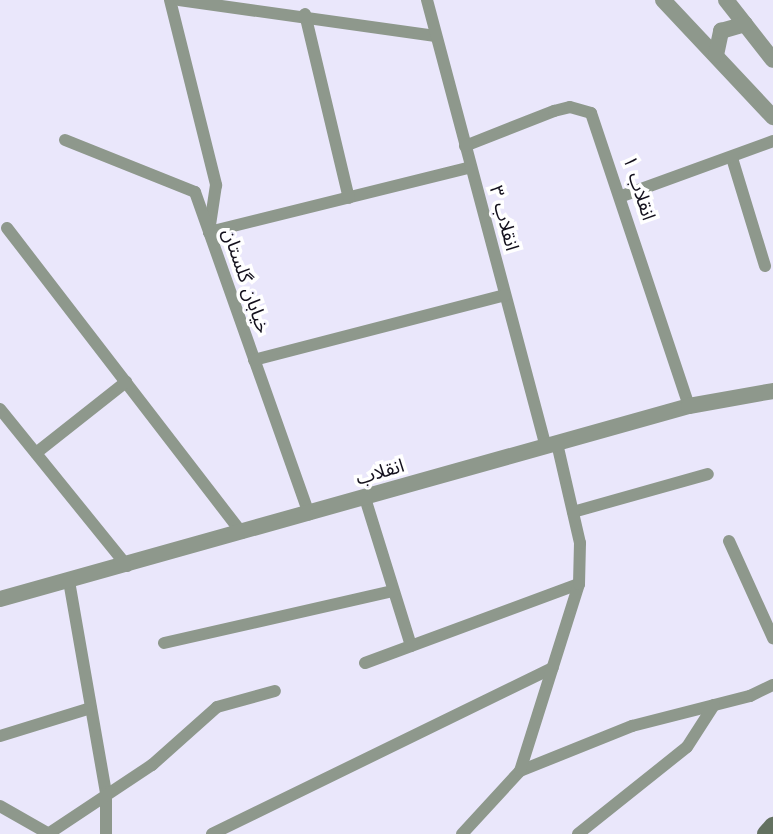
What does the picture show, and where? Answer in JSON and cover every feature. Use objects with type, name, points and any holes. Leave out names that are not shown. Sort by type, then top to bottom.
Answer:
[{"type":"main road","points":[[766,834],[773,826]]},
{"type":"street","points":[[170,0],[216,185],[209,232],[471,167]]},
{"type":"street","points":[[178,0],[305,13],[435,36]]},
{"type":"street","name":"انقلاب ۳","points":[[427,0],[505,295],[573,512],[580,543],[579,584],[520,771]]},
{"type":"street","points":[[663,0],[773,117]]},
{"type":"street","points":[[726,0],[773,60]]},
{"type":"street","points":[[305,13],[349,198]]},
{"type":"street","points":[[716,55],[722,31],[745,24]]},
{"type":"street","name":"انقلاب ۱","points":[[465,146],[554,111],[582,108],[598,123],[689,406]]},
{"type":"street","name":"خیابان گلستان","points":[[65,140],[195,192],[309,514]]},
{"type":"street","points":[[622,196],[773,141]]},
{"type":"street","points":[[732,158],[765,266]]},
{"type":"street","points":[[7,228],[242,533]]},
{"type":"street","points":[[254,360],[505,295]]},
{"type":"street","points":[[36,453],[126,382]]},
{"type":"street","name":"انقلاب","points":[[0,599],[127,566],[689,406],[773,391]]},
{"type":"street","points":[[0,409],[127,566]]},
{"type":"street","points":[[573,512],[708,474]]},
{"type":"street","points":[[365,498],[411,646]]},
{"type":"street","points":[[729,541],[773,638]]},
{"type":"street","points":[[69,581],[106,792],[106,834]]},
{"type":"street","points":[[365,663],[579,584]]},
{"type":"street","points":[[164,643],[392,591]]},
{"type":"street","points":[[212,834],[552,668]]},
{"type":"street","points":[[462,834],[520,771],[632,726],[714,705],[772,686]]},
{"type":"street","points":[[0,806],[48,834],[106,792],[152,765],[217,707],[275,691]]},
{"type":"street","points":[[578,834],[687,747],[714,705]]},
{"type":"street","points":[[0,736],[91,708]]}]
